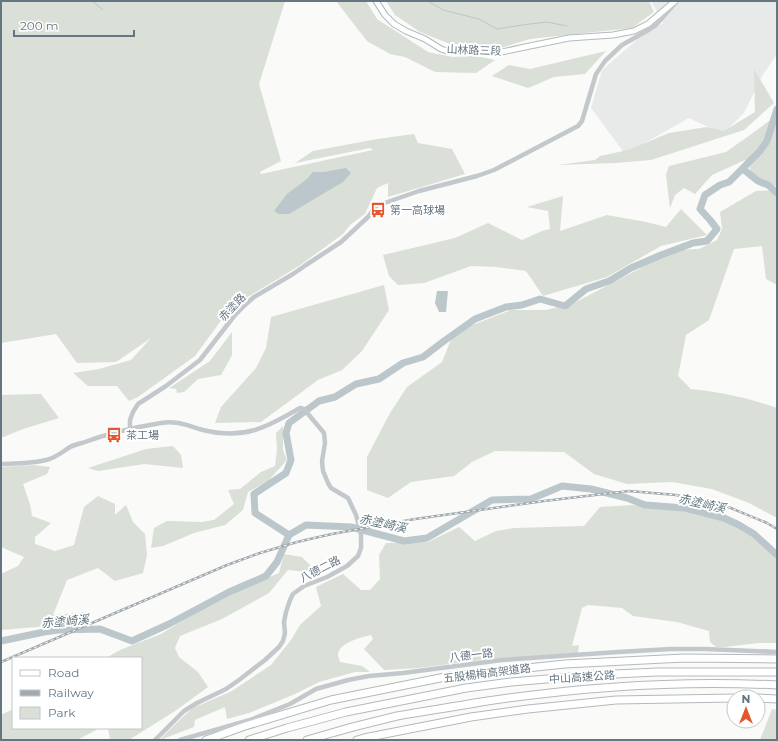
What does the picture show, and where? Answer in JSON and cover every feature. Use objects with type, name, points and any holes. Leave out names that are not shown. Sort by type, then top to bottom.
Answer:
[{"type":"highway","name":"五股楊梅高架道路","points":[[206,740],[245,726],[330,700],[450,676],[565,664],[684,658],[777,659]]},
{"type":"highway","name":"中山高速公路","points":[[250,740],[346,712],[466,688],[594,675],[657,672],[777,672]]},
{"type":"highway","name":"中山高速公路","points":[[307,740],[397,716],[524,695],[651,685],[777,685]]},
{"type":"highway","points":[[357,740],[471,717],[528,709],[616,700],[726,698]]},
{"type":"highway","points":[[766,698],[777,699]]},
{"type":"main road","name":"山林路三段","points":[[376,1],[385,15],[394,24],[406,32],[425,39],[441,49],[454,51],[461,48],[469,48],[494,53],[570,38],[613,35],[634,31],[648,24],[676,1]]},
{"type":"street","name":"赤塗路","points":[[130,429],[130,420],[138,404],[166,386],[200,360],[235,315],[245,305],[254,297],[293,274],[341,242],[368,217],[376,206],[419,191],[494,170],[578,126],[582,121],[596,74],[605,61],[622,45],[656,25],[676,1]]},
{"type":"street","name":"八德二路","points":[[130,429],[163,422],[172,422],[219,433],[239,433],[264,428],[300,408],[304,409],[324,433],[325,443],[322,466],[328,483],[331,488],[348,498],[362,534],[361,548],[358,556],[346,566],[327,578],[304,586],[293,594],[286,612],[283,641],[279,647],[265,660],[226,689],[197,702],[184,711],[155,740]]},
{"type":"street","points":[[1,464],[47,460],[83,442],[130,429]]},
{"type":"street","name":"八德一路","points":[[180,740],[257,717],[290,704],[316,689],[369,676],[502,660],[618,652],[698,649],[777,652]]},
{"type":"shaded area","points":[[651,1],[777,1],[777,54],[762,76],[744,113],[723,134],[689,118],[625,154],[591,108],[602,70],[639,38],[663,23]]},
{"type":"shaded area","points":[[346,168],[351,173],[343,182],[289,214],[279,214],[274,211],[287,194],[307,179],[313,172],[324,172]]},
{"type":"shaded area","points":[[437,291],[448,291],[446,312],[439,312],[435,303]]},
{"type":"green space","points":[[1,1],[285,1],[259,84],[281,161],[260,172],[261,174],[373,150],[370,148],[295,163],[313,151],[377,139],[414,134],[418,143],[452,149],[465,174],[388,197],[388,183],[377,188],[365,214],[350,225],[343,234],[299,266],[231,307],[195,356],[138,397],[129,401],[117,386],[88,386],[73,373],[99,369],[131,360],[151,338],[116,362],[77,363],[56,334],[1,343]]},
{"type":"green space","points":[[336,1],[366,1],[377,19],[428,52],[453,57],[476,56],[495,60],[476,73],[435,72],[405,57],[390,54],[367,41]]},
{"type":"green space","points":[[386,1],[649,1],[654,12],[632,28],[530,39],[501,48],[450,44],[420,32],[395,15]]},
{"type":"green space","points":[[606,51],[585,74],[554,77],[528,88],[492,76],[509,65],[530,69]]},
{"type":"green space","points":[[754,69],[774,103],[744,130],[651,160],[558,165],[595,160],[600,156],[628,150],[669,133],[707,127],[724,131],[755,112]]},
{"type":"green space","points":[[777,115],[777,186],[755,183],[748,163],[745,160],[712,175],[695,194],[684,188],[675,195],[670,208],[666,175],[669,166],[726,152]]},
{"type":"green space","points":[[777,190],[777,285],[766,279],[762,246],[734,249],[709,320],[686,335],[678,376],[691,389],[734,396],[777,408],[777,518],[749,503],[712,489],[672,482],[627,484],[594,474],[564,452],[495,451],[472,462],[454,476],[411,482],[388,498],[367,490],[367,457],[390,413],[407,387],[442,362],[454,332],[511,310],[546,310],[574,303],[672,250],[699,249],[717,240],[722,229],[720,212],[756,191]]},
{"type":"green space","points":[[563,196],[560,231],[607,215],[666,227],[681,209],[707,235],[661,246],[607,277],[543,296],[526,271],[496,267],[471,266],[424,283],[398,285],[389,276],[383,255],[455,238],[488,223],[522,240],[550,229],[548,211],[527,207]]},
{"type":"green space","points":[[384,285],[389,310],[362,351],[342,370],[318,380],[261,422],[215,423],[221,407],[256,368],[266,348],[271,317]]},
{"type":"green space","points":[[232,332],[232,355],[221,375],[198,379],[184,392],[177,393],[176,389],[169,388],[210,361]]},
{"type":"green space","points":[[41,394],[59,418],[23,429],[1,438],[1,395]]},
{"type":"green space","points":[[283,426],[283,450],[287,460],[268,481],[248,492],[243,510],[225,525],[194,533],[163,546],[151,548],[154,528],[167,521],[202,522],[214,520],[234,504],[228,490],[240,489],[261,472],[275,466],[277,450],[276,433]]},
{"type":"green space","points":[[173,446],[181,455],[183,468],[144,464],[98,471],[88,468],[146,449]]},
{"type":"green space","points":[[33,465],[50,467],[47,474],[23,484],[30,504],[32,516],[51,523],[35,537],[35,544],[55,551],[74,545],[84,507],[98,496],[115,504],[115,515],[126,505],[133,522],[145,534],[147,555],[143,573],[115,581],[98,568],[67,580],[53,615],[88,612],[61,625],[1,630],[1,574],[18,566],[24,557],[1,547],[1,467]]},
{"type":"green space","points":[[633,505],[687,511],[737,523],[777,553],[777,643],[716,647],[710,642],[709,631],[677,622],[633,616],[622,608],[588,605],[582,608],[572,646],[579,645],[578,653],[481,660],[419,668],[384,670],[364,649],[373,639],[371,635],[346,644],[339,651],[338,655],[340,662],[362,666],[370,672],[355,672],[319,682],[295,694],[249,713],[227,719],[225,707],[195,720],[194,727],[160,740],[193,708],[232,691],[271,665],[291,640],[300,625],[321,606],[316,587],[343,574],[361,590],[370,590],[380,579],[379,555],[386,543],[428,542],[459,527],[475,541],[496,531],[514,528],[584,526],[600,507]]},
{"type":"green space","points":[[284,554],[302,557],[318,573],[288,570],[269,593],[222,619],[180,636],[175,648],[179,657],[198,672],[208,687],[175,711],[129,740],[110,740],[108,729],[142,729],[142,657],[108,657],[120,650],[161,634],[218,599],[279,573]]},
{"type":"green space","points":[[772,709],[777,710],[777,740],[760,740],[764,729],[766,729],[766,724]]},
{"type":"green space","points":[[12,710],[12,729],[98,729],[77,740],[1,740],[1,715]]},
{"type":"waterway","points":[[92,1],[103,10]]},
{"type":"waterway","points":[[428,1],[443,10],[479,19],[497,29],[547,22],[567,26]]},
{"type":"waterway","points":[[289,535],[255,513],[254,494],[286,473],[291,460],[286,433],[289,423],[319,401],[335,397],[356,384],[379,379],[403,363],[423,357],[475,319],[506,307],[522,305],[540,299],[565,306],[586,289],[609,281],[631,268],[693,243],[707,241],[717,229],[700,209],[705,195],[720,185],[729,182],[760,151],[767,141],[777,109]]},
{"type":"waterway","points":[[743,169],[758,181],[768,185],[777,193]]},
{"type":"waterway","name":"赤塗崎溪","points":[[1,641],[58,630],[100,629],[132,641],[169,624],[229,592],[266,576],[277,562],[289,535],[306,525],[351,527],[404,541],[427,538],[492,500],[531,499],[562,486],[591,489],[627,498],[645,505],[685,508],[724,518],[754,534],[777,555]]},
{"type":"railway","points":[[13,657],[227,565],[260,553],[332,534],[415,519],[629,491],[676,495],[721,504],[767,523],[777,529]]},
{"type":"railway","points":[[1,662],[12,657]]},
{"type":"place","name":"第一高球場","points":[[378,210]]},
{"type":"place","name":"茶工場","points":[[114,435]]}]
